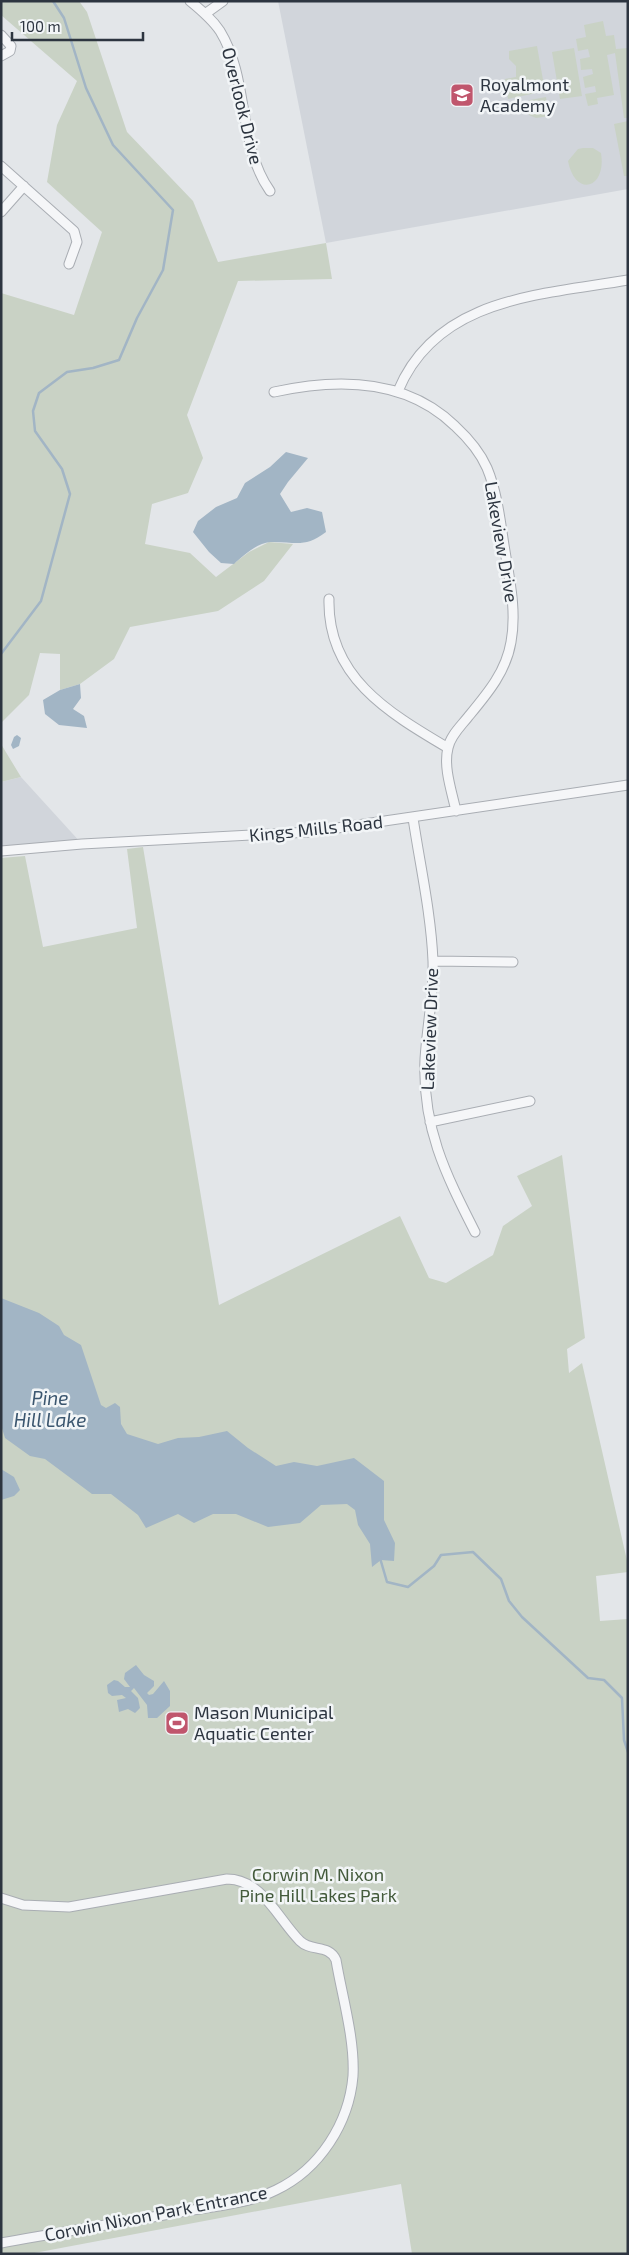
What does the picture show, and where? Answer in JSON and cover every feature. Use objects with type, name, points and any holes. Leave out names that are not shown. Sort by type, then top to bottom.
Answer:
[{"type":"street","name":"Overlook Drive","points":[[190,1],[205,14],[226,41],[232,59],[257,169],[270,192]]},
{"type":"street","points":[[205,14],[223,1]]},
{"type":"street","points":[[1,35],[11,46],[10,51],[1,56]]},
{"type":"street","points":[[1,166],[76,235],[77,242],[68,264]]},
{"type":"street","points":[[1,212],[24,186]]},
{"type":"street","points":[[398,391],[411,366],[428,346],[458,321],[475,312],[500,303],[628,280]]},
{"type":"street","name":"Lakeview Drive","points":[[274,392],[332,383],[358,383],[382,386],[398,391],[421,402],[449,420],[472,444],[486,466],[497,505],[512,596],[513,629],[508,655],[503,668],[486,696],[452,737],[448,748]]},
{"type":"street","points":[[329,599],[333,632],[343,658],[357,681],[380,705],[448,748],[447,761],[456,811]]},
{"type":"street","name":"Kings Mills Road","points":[[1,851],[82,844],[306,832],[413,818],[628,785]]},
{"type":"street","name":"Lakeview Drive","points":[[413,818],[430,925],[433,961],[425,1077],[430,1122],[441,1161],[475,1232]]},
{"type":"street","points":[[433,961],[513,962]]},
{"type":"street","points":[[430,1122],[530,1101]]},
{"type":"street","name":"Corwin Nixon Park Entrance","points":[[1,1898],[23,1906],[58,1908],[227,1879],[240,1880],[251,1886],[265,1899],[299,1940],[310,1948],[329,1951],[336,1960],[353,2060],[350,2096],[339,2127],[326,2149],[303,2172],[276,2190],[252,2198],[194,2210],[1,2243]]},
{"type":"shaded area","name":"Royalmont Academy","points":[[278,1],[628,1],[628,189],[326,243]]},
{"type":"shaded area","points":[[21,777],[82,844],[1,851],[1,782]]},
{"type":"green space","points":[[1,1],[79,1],[87,12],[127,132],[193,201],[218,262],[326,243],[332,279],[238,281],[187,415],[203,458],[188,493],[152,504],[145,544],[190,553],[216,577],[249,552],[269,542],[293,544],[264,581],[218,611],[130,627],[114,659],[80,684],[60,690],[60,654],[40,653],[29,695],[1,723],[1,293],[74,315],[102,232],[47,182],[57,125],[77,81],[1,15]]},
{"type":"green space","points":[[603,21],[606,36],[614,35],[616,49],[628,48],[628,118],[624,118],[615,53],[607,55],[614,95],[597,98],[598,104],[588,106],[585,94],[596,92],[595,86],[585,88],[583,77],[593,74],[592,69],[581,70],[580,59],[590,57],[588,49],[578,51],[576,39],[586,37],[584,25]]},
{"type":"green space","points":[[537,46],[545,91],[508,99],[505,79],[516,77],[516,66],[509,59],[509,51]]},
{"type":"green space","points":[[574,48],[582,96],[560,99],[552,52]]},
{"type":"green space","points":[[546,97],[549,116],[536,118],[529,115],[527,103],[530,100]]},
{"type":"green space","points":[[628,121],[628,176],[624,176],[614,124]]},
{"type":"green space","points":[[593,148],[601,153],[602,165],[599,175],[595,181],[589,184],[583,184],[577,180],[572,173],[568,161],[578,149]]},
{"type":"green space","points":[[1,744],[21,777],[1,782]]},
{"type":"green space","name":"Corwin M. Nixon Pine Hill Lakes Park","points":[[143,847],[219,1305],[400,1216],[429,1278],[446,1283],[493,1255],[503,1226],[532,1206],[517,1176],[562,1155],[585,1338],[567,1349],[569,1373],[582,1363],[628,1565],[628,1572],[596,1576],[600,1621],[628,1619],[628,2254],[412,2254],[401,2184],[29,2254],[1,2254],[1,858],[25,856],[43,947],[137,928],[127,849]]},
{"type":"water","points":[[286,452],[308,458],[280,494],[291,512],[307,508],[322,512],[326,532],[311,541],[265,543],[250,550],[234,564],[221,563],[209,552],[193,532],[198,521],[216,507],[237,498],[245,483],[270,467]]},
{"type":"water","points":[[80,684],[81,698],[73,709],[84,716],[87,728],[59,725],[45,714],[43,700],[60,690]]},
{"type":"water","points":[[17,735],[21,738],[19,746],[13,749],[11,745],[14,737]]},
{"type":"water","name":"Pine Hill Lake","points":[[1,1298],[39,1313],[59,1326],[64,1335],[81,1345],[101,1405],[106,1408],[115,1403],[120,1407],[121,1424],[127,1434],[158,1444],[178,1438],[199,1437],[227,1431],[248,1448],[276,1466],[294,1462],[317,1466],[354,1458],[384,1481],[384,1520],[395,1543],[394,1561],[381,1560],[372,1567],[370,1544],[358,1525],[355,1510],[347,1504],[321,1505],[300,1523],[268,1527],[236,1514],[213,1514],[194,1523],[178,1514],[146,1528],[138,1515],[111,1494],[92,1494],[45,1459],[30,1456],[5,1438],[1,1425]]},
{"type":"water","points":[[1,1469],[14,1477],[20,1490],[14,1496],[1,1500]]},
{"type":"water","points":[[136,1665],[144,1675],[154,1681],[154,1686],[147,1693],[149,1695],[153,1694],[164,1681],[170,1691],[170,1706],[157,1718],[148,1718],[147,1705],[134,1688],[131,1691],[138,1698],[140,1708],[135,1713],[128,1709],[119,1712],[117,1700],[126,1698],[122,1695],[112,1696],[108,1693],[107,1685],[114,1680],[125,1687],[130,1687],[124,1679],[125,1673]]},
{"type":"waterway","points":[[1,654],[41,601],[70,494],[62,469],[35,431],[33,411],[39,393],[67,372],[93,368],[119,360],[137,318],[163,270],[173,210],[113,145],[86,88],[64,18],[53,1]]},
{"type":"waterway","points":[[380,1558],[387,1582],[408,1587],[434,1566],[441,1555],[473,1552],[501,1579],[509,1601],[522,1617],[588,1678],[604,1680],[622,1698],[624,1740],[628,1752]]},
{"type":"place","name":"Royalmont Academy","points":[[462,95]]},
{"type":"place","name":"Mason Municipal Aquatic Center","points":[[177,1723]]}]
